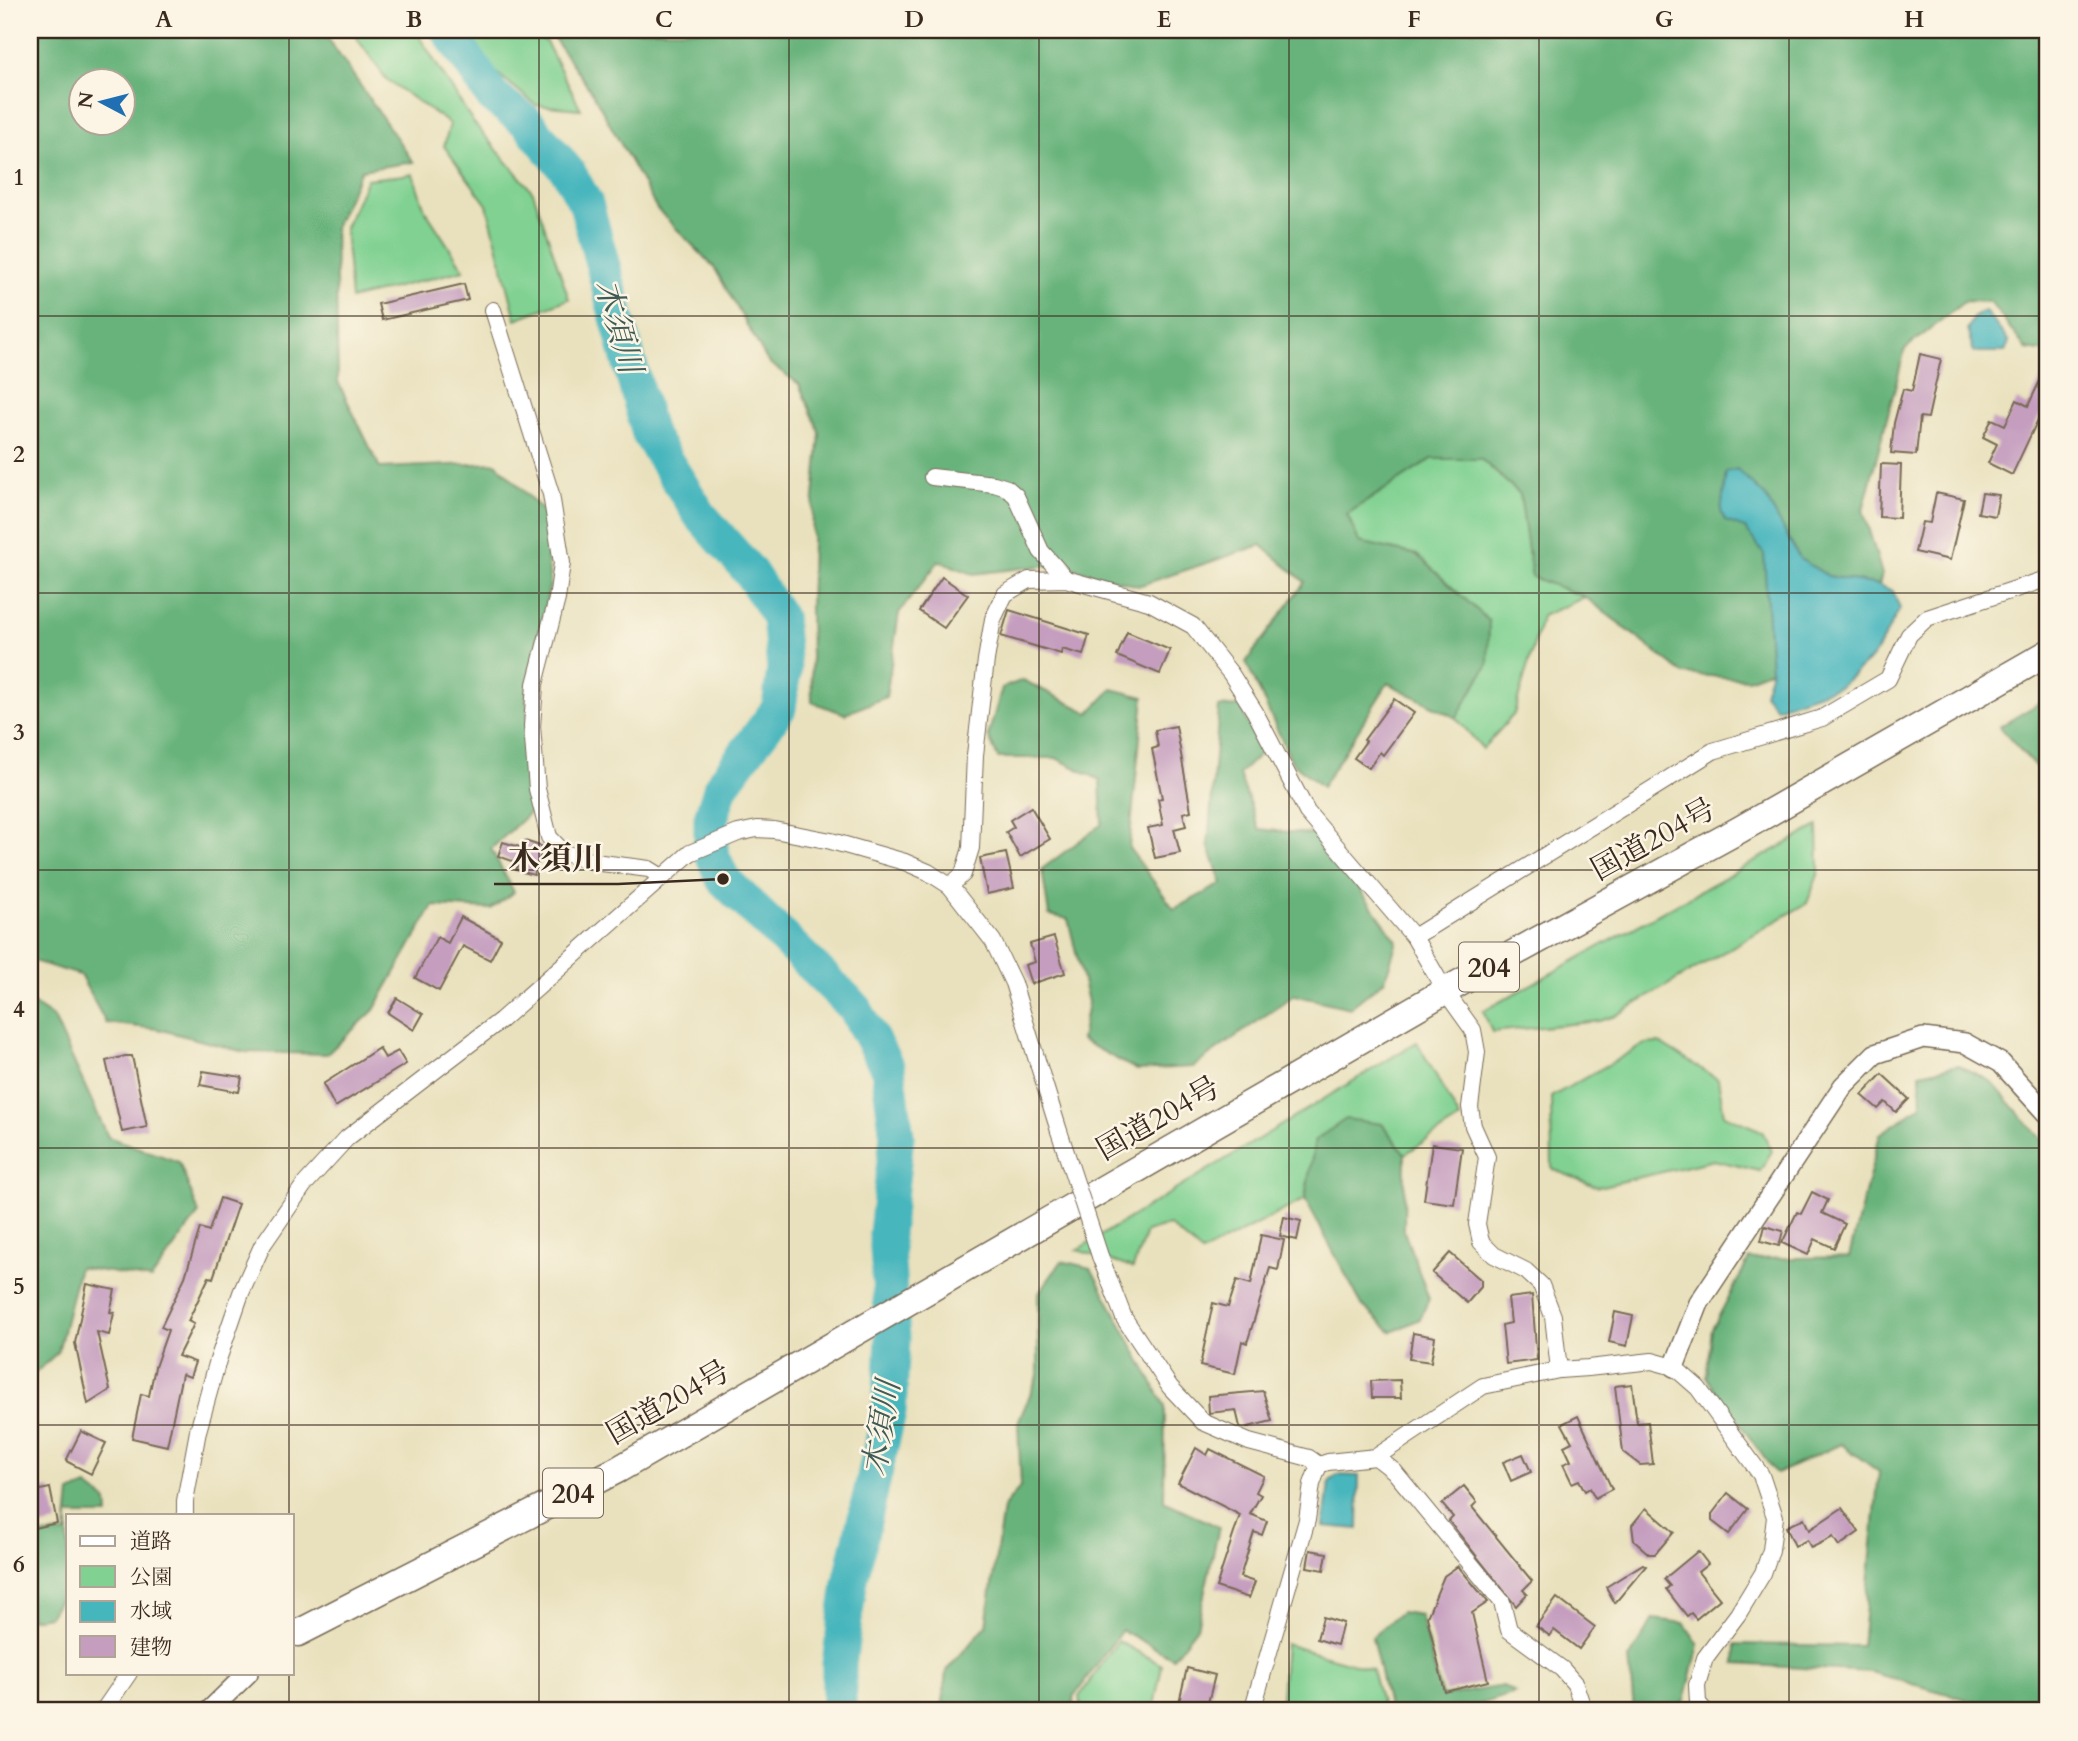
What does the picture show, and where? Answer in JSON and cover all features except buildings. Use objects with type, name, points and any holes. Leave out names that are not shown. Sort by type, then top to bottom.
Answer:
[{"type":"highway","name":"国道204号","points":[[294,1633],[619,1469],[1445,991],[1739,830],[2048,653]]},
{"type":"street","points":[[493,310],[551,494],[562,563],[557,599],[536,684],[532,726],[537,789],[550,837],[564,853],[594,862],[649,869],[662,877]]},
{"type":"street","points":[[932,477],[1007,488],[1016,496],[1041,551],[1066,579]]},
{"type":"street","points":[[1414,937],[1713,751],[1822,718],[1888,678],[1909,635],[1927,618],[2043,580],[2048,575]]},
{"type":"street","points":[[950,886],[963,874],[971,848],[975,755],[993,619],[1005,594],[1029,580],[1066,579],[1149,602],[1193,626],[1231,674],[1255,712],[1307,812],[1414,937],[1445,991],[1473,1030],[1477,1052],[1470,1107],[1473,1126],[1487,1157],[1477,1223],[1481,1242],[1494,1255],[1526,1271],[1541,1285],[1553,1316],[1559,1370]]},
{"type":"street","points":[[185,1514],[198,1431],[241,1293],[262,1246],[304,1185],[346,1138],[501,1020],[691,853],[738,833],[757,829],[831,841],[905,862],[950,886],[993,941],[1013,983],[1100,1256],[1124,1318],[1170,1387],[1203,1422],[1250,1442],[1309,1458],[1319,1465]]},
{"type":"street","points":[[1674,1367],[1699,1303],[1843,1086],[1875,1054],[1923,1038],[1965,1043],[2001,1063],[2048,1115]]},
{"type":"street","points":[[1252,1711],[1304,1532],[1311,1484],[1319,1465],[1376,1457],[1483,1386],[1559,1370],[1652,1362],[1674,1367],[1698,1388],[1761,1475],[1775,1517],[1771,1550],[1763,1573],[1738,1614],[1705,1658],[1697,1685],[1698,1703],[1705,1711]]},
{"type":"street","points":[[1376,1457],[1394,1471],[1502,1602],[1510,1630],[1562,1669],[1575,1684],[1584,1711]]},
{"type":"street","points":[[103,1711],[128,1674]]},
{"type":"street","points":[[209,1711],[247,1674]]},
{"type":"green space","points":[[30,30],[322,30],[413,162],[361,170],[335,227],[338,382],[380,468],[496,463],[543,511],[550,584],[526,690],[533,809],[491,849],[514,892],[491,909],[433,906],[374,1010],[327,1054],[244,1052],[158,1029],[106,1023],[80,975],[30,960]]},
{"type":"green space","points":[[351,30],[415,30],[473,122],[533,192],[569,299],[516,319],[487,205],[444,146],[450,124],[387,80]]},
{"type":"green space","points":[[465,30],[530,30],[546,42],[581,109],[536,105],[487,65]]},
{"type":"green space","points":[[545,30],[2048,30],[2048,352],[2026,349],[1990,302],[1965,301],[1905,349],[1863,510],[1882,574],[1879,585],[1828,576],[1800,559],[1765,496],[1745,528],[1764,554],[1771,670],[1748,679],[1684,674],[1585,597],[1532,577],[1520,494],[1481,459],[1432,459],[1347,514],[1359,542],[1417,555],[1489,621],[1488,664],[1456,718],[1388,683],[1322,787],[1292,762],[1246,662],[1305,582],[1261,545],[1138,586],[1057,564],[973,574],[939,561],[899,613],[886,697],[845,714],[812,702],[810,609],[813,508],[820,433],[799,384],[768,362],[714,267],[657,209],[593,94],[551,34]]},
{"type":"green space","points":[[413,174],[425,210],[464,270],[351,299],[345,228],[367,179]]},
{"type":"green space","points":[[1432,459],[1481,459],[1520,494],[1532,577],[1585,597],[1542,616],[1514,714],[1483,749],[1456,718],[1488,664],[1417,555],[1359,542],[1347,514]]},
{"type":"green space","points":[[1023,680],[1089,713],[1112,689],[1144,697],[1129,848],[1174,909],[1222,884],[1208,845],[1219,707],[1240,706],[1261,753],[1239,774],[1259,829],[1320,835],[1397,941],[1385,980],[1350,1008],[1294,995],[1193,1067],[1137,1070],[1081,1040],[1088,1002],[1068,919],[1049,915],[1042,869],[1102,824],[1100,780],[1056,758],[998,758],[988,736],[1002,688]]},
{"type":"green space","points":[[2048,698],[2048,780],[1999,727]]},
{"type":"green space","points":[[1818,826],[1819,872],[1807,903],[1615,1016],[1600,1021],[1492,1032],[1483,1011]]},
{"type":"green space","points":[[30,1002],[54,1018],[108,1137],[179,1162],[199,1213],[151,1279],[79,1267],[58,1352],[30,1378]]},
{"type":"green space","points":[[1417,1042],[1460,1119],[1405,1154],[1382,1124],[1315,1140],[1305,1199],[1202,1253],[1169,1225],[1146,1232],[1133,1268],[1077,1250]]},
{"type":"green space","points":[[1659,1043],[1718,1079],[1724,1115],[1762,1131],[1772,1151],[1760,1171],[1714,1160],[1598,1187],[1552,1169],[1551,1097],[1645,1044]]},
{"type":"green space","points":[[1958,1065],[1992,1082],[2048,1147],[2048,1699],[2001,1709],[1870,1672],[1735,1664],[1736,1644],[1862,1646],[1879,1472],[1841,1444],[1776,1474],[1706,1377],[1712,1329],[1749,1259],[1849,1257],[1880,1134],[1921,1106],[1920,1073]]},
{"type":"green space","points":[[1346,1119],[1382,1124],[1405,1154],[1404,1231],[1429,1299],[1420,1319],[1392,1332],[1362,1305],[1305,1199],[1315,1140]]},
{"type":"green space","points":[[1062,1261],[1091,1268],[1165,1406],[1164,1501],[1219,1527],[1197,1627],[1173,1658],[1122,1630],[1073,1698],[1075,1711],[942,1711],[946,1671],[986,1626],[1003,1508],[1021,1486],[1018,1423],[1038,1376],[1038,1294]]},
{"type":"green space","points":[[87,1486],[107,1501],[108,1514],[68,1514],[70,1493]]},
{"type":"green space","points":[[66,1533],[66,1589],[49,1616],[30,1619],[30,1536]]},
{"type":"green space","points":[[1401,1612],[1420,1615],[1442,1696],[1503,1686],[1515,1693],[1459,1711],[1389,1711],[1372,1637]]},
{"type":"green space","points":[[1653,1619],[1684,1623],[1699,1645],[1685,1700],[1673,1711],[1634,1711],[1629,1659]]},
{"type":"green space","points":[[1118,1641],[1162,1665],[1153,1711],[1082,1711],[1079,1697]]},
{"type":"green space","points":[[1285,1644],[1372,1669],[1383,1711],[1280,1711]]},
{"type":"water","points":[[1985,311],[2009,342],[2005,352],[1974,352],[1967,330],[1973,318]]},
{"type":"water","points":[[1737,469],[1765,496],[1800,559],[1828,576],[1879,585],[1893,591],[1900,609],[1873,657],[1840,686],[1776,708],[1764,694],[1771,670],[1764,554],[1745,528],[1725,521],[1721,512],[1726,472]]},
{"type":"water","points":[[1337,1475],[1359,1476],[1358,1529],[1324,1526],[1329,1482]]},
{"type":"waterway","name":"木須川","points":[[448,30],[493,97],[527,122],[569,173],[586,204],[649,434],[700,515],[750,572],[779,617],[784,668],[779,708],[721,786],[711,818],[711,852],[723,879],[854,1007],[888,1069],[897,1136],[886,1233],[893,1339],[889,1412],[850,1583],[839,1664],[839,1711]]},
{"type":"place","name":"木須川","points":[[723,879]]}]
